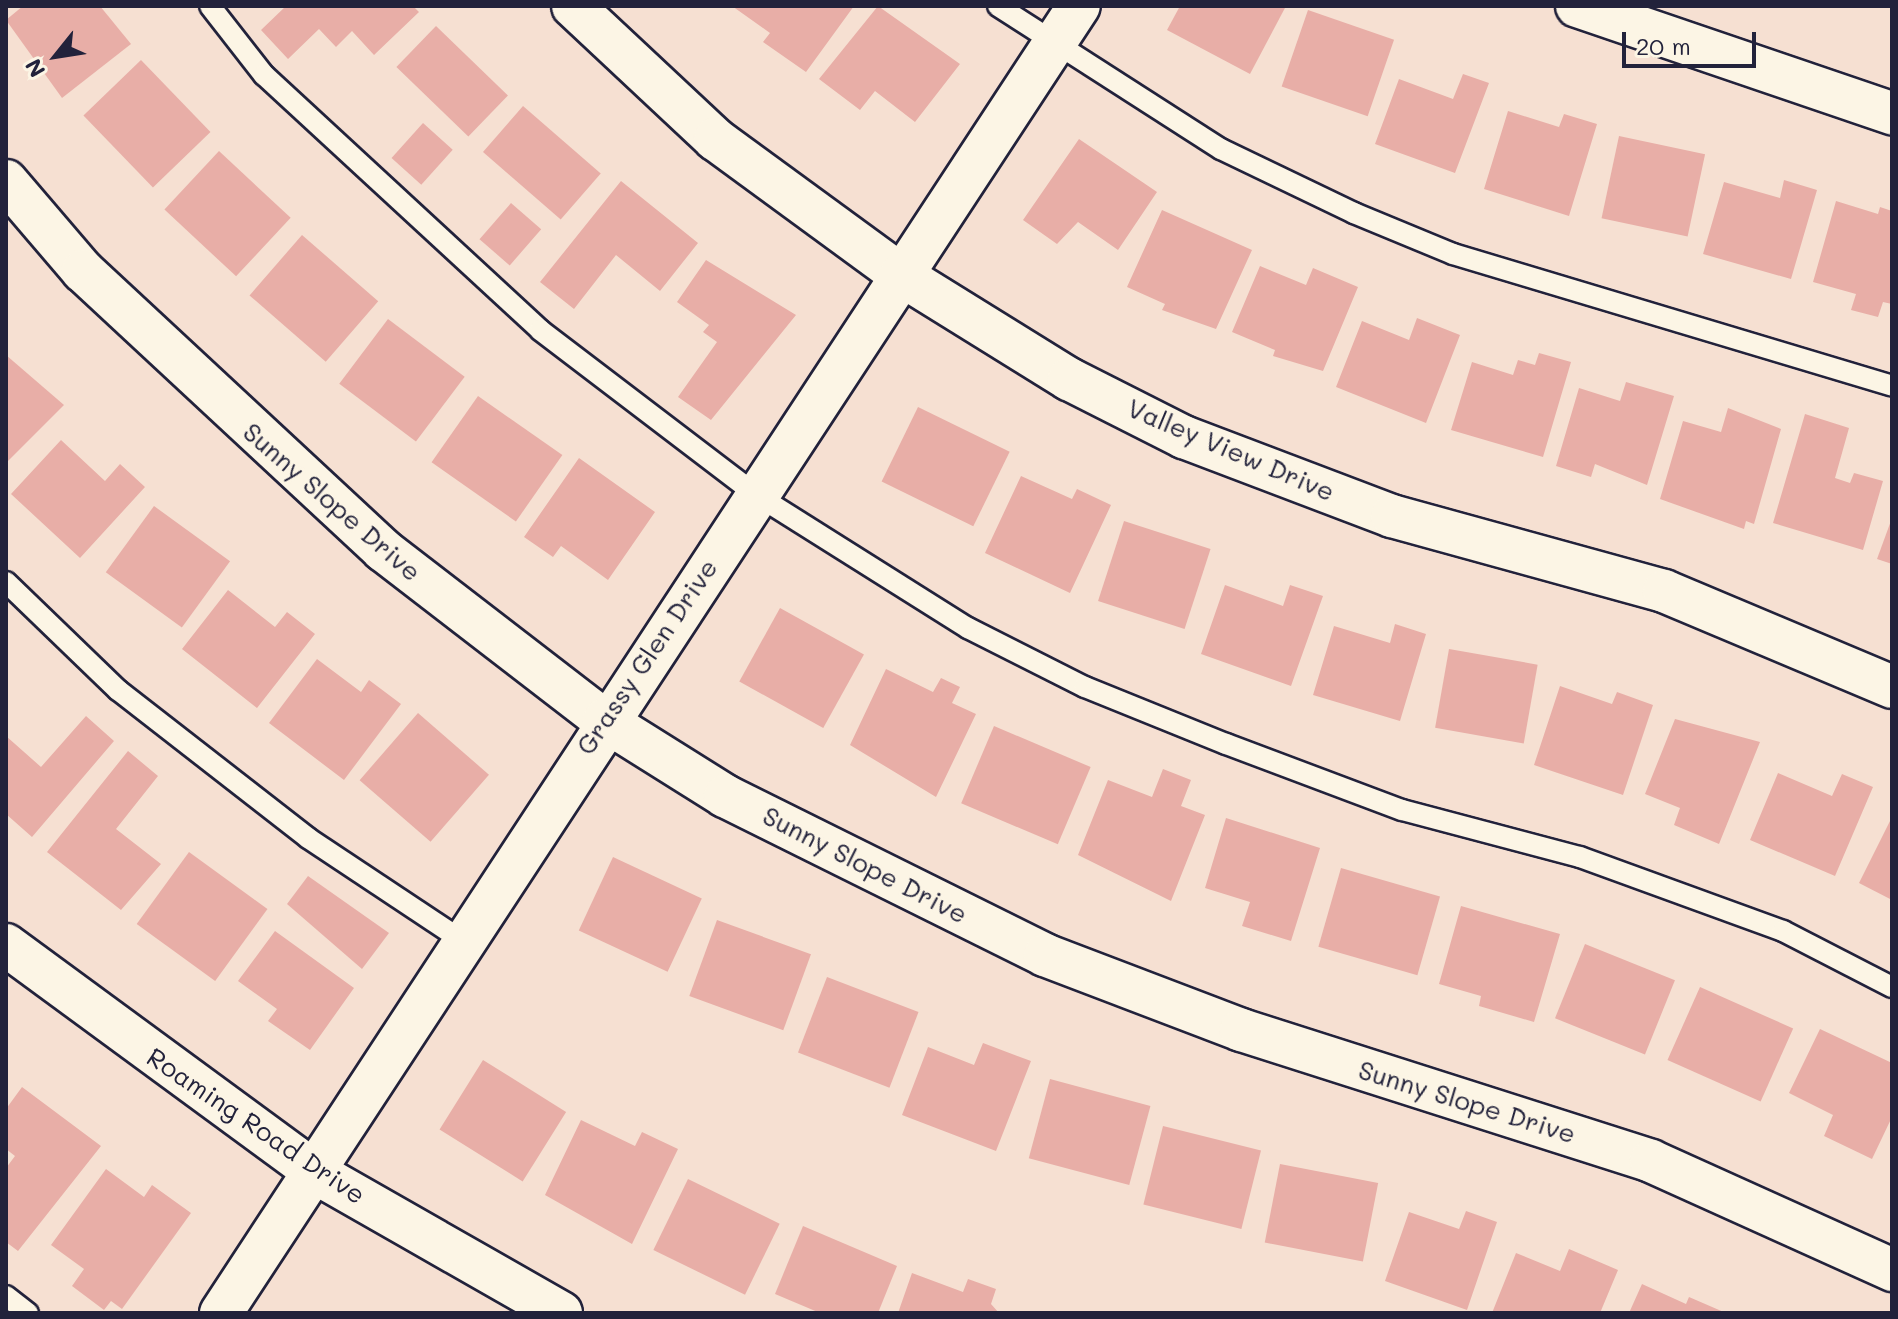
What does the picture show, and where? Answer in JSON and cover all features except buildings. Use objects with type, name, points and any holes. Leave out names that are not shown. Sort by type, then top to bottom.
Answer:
[{"type":"street","name":"Valley View Drive","points":[[573,6],[715,139],[901,275],[1069,379],[1184,437],[1392,516],[1664,591],[1892,687]]},
{"type":"street","name":"Grassy Glen Drive","points":[[221,1313],[316,1173],[604,720],[1079,6]]},
{"type":"street","points":[[1577,6],[1892,113]]},
{"type":"street","name":"Sunny Slope Drive","points":[[6,181],[83,271],[267,450],[383,550],[604,720],[725,796],[1045,955],[1241,1030],[1651,1161],[1892,1270]]},
{"type":"street","name":"Roaming Road Drive","points":[[6,945],[316,1173],[561,1313]]},
{"type":"lane","points":[[210,6],[264,75],[451,253],[755,494],[968,628],[1085,687],[1402,810],[1580,857],[1783,931],[1892,987]]},
{"type":"lane","points":[[998,6],[1053,46],[1221,149],[1453,254],[1892,386]]},
{"type":"lane","points":[[6,582],[118,690],[308,838],[463,941]]},
{"type":"lane","points":[[6,1296],[28,1313]]}]
